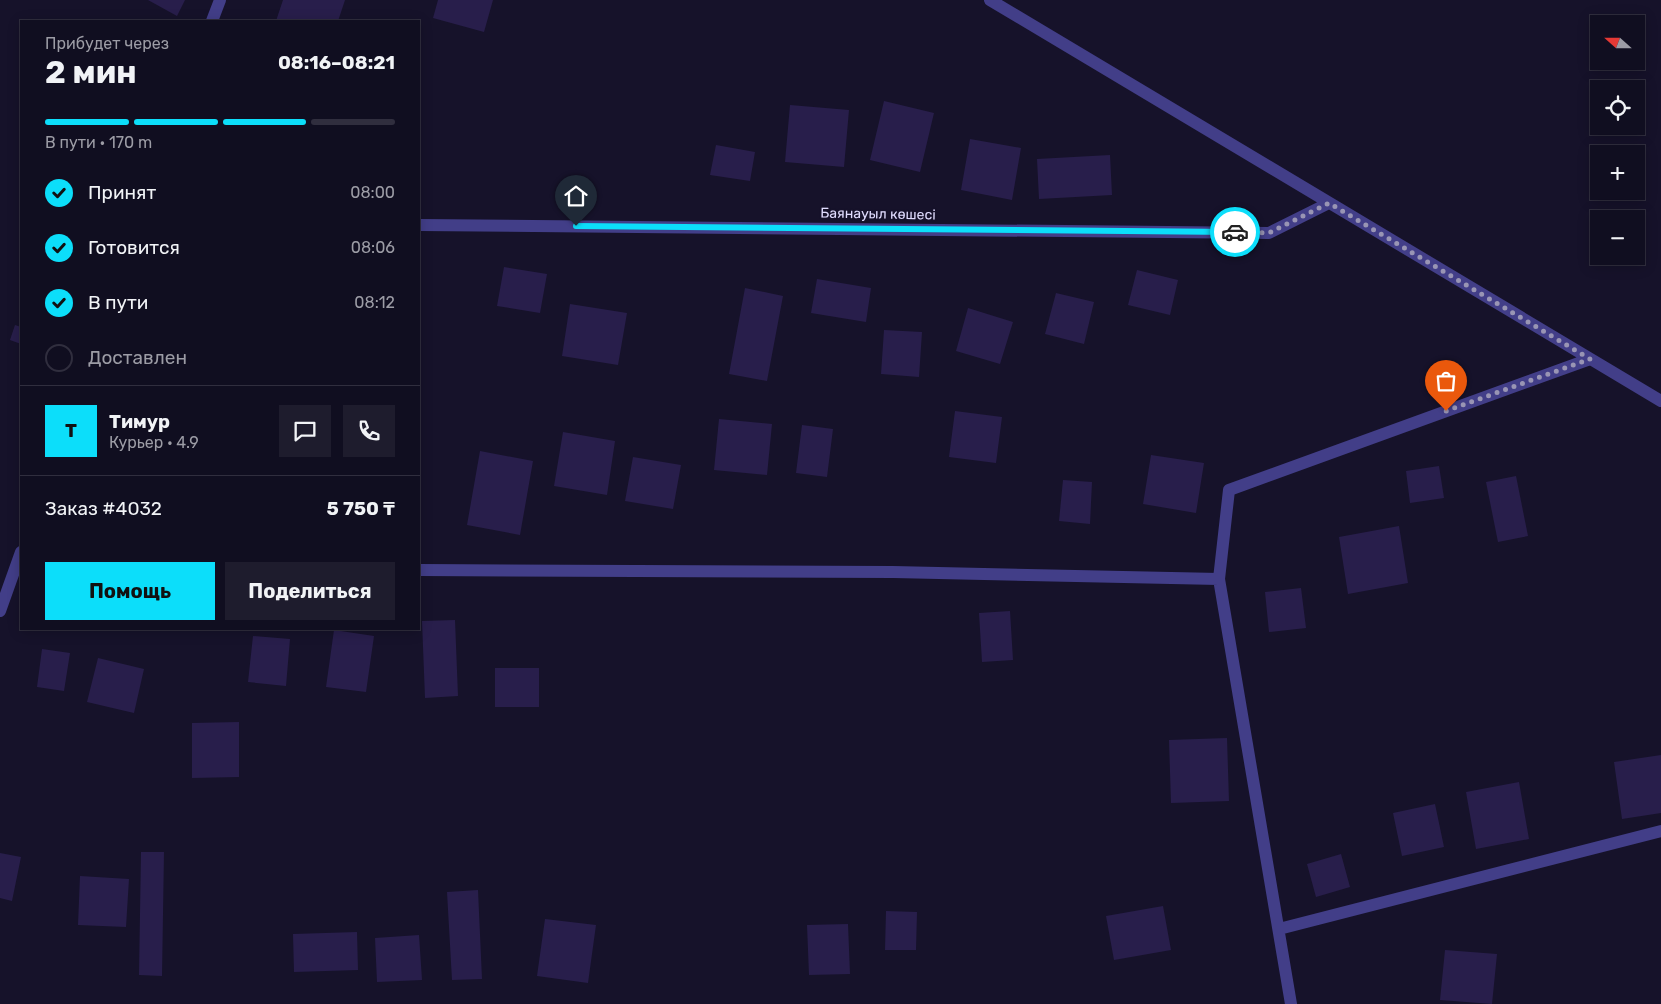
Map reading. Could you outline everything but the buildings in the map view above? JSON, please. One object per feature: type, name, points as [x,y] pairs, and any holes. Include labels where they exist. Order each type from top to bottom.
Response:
[{"type":"street","points":[[212,20],[220,0]]},
{"type":"street","points":[[990,0],[1661,401]]},
{"type":"street","name":"Баянауыл көшесі","points":[[420,226],[1269,233],[1329,203]]},
{"type":"street","points":[[1291,1004],[1219,580],[1229,490],[1590,359]]},
{"type":"street","points":[[0,611],[18,572],[20,559]]},
{"type":"street","points":[[420,570],[883,572],[1219,580]]},
{"type":"street","points":[[1279,928],[1661,831]]},
{"type":"way so far","points":[[1235,232],[1269,233],[1329,203],[1590,359],[1446,411]]},
{"type":"route","points":[[576,226],[1235,232]]}]
